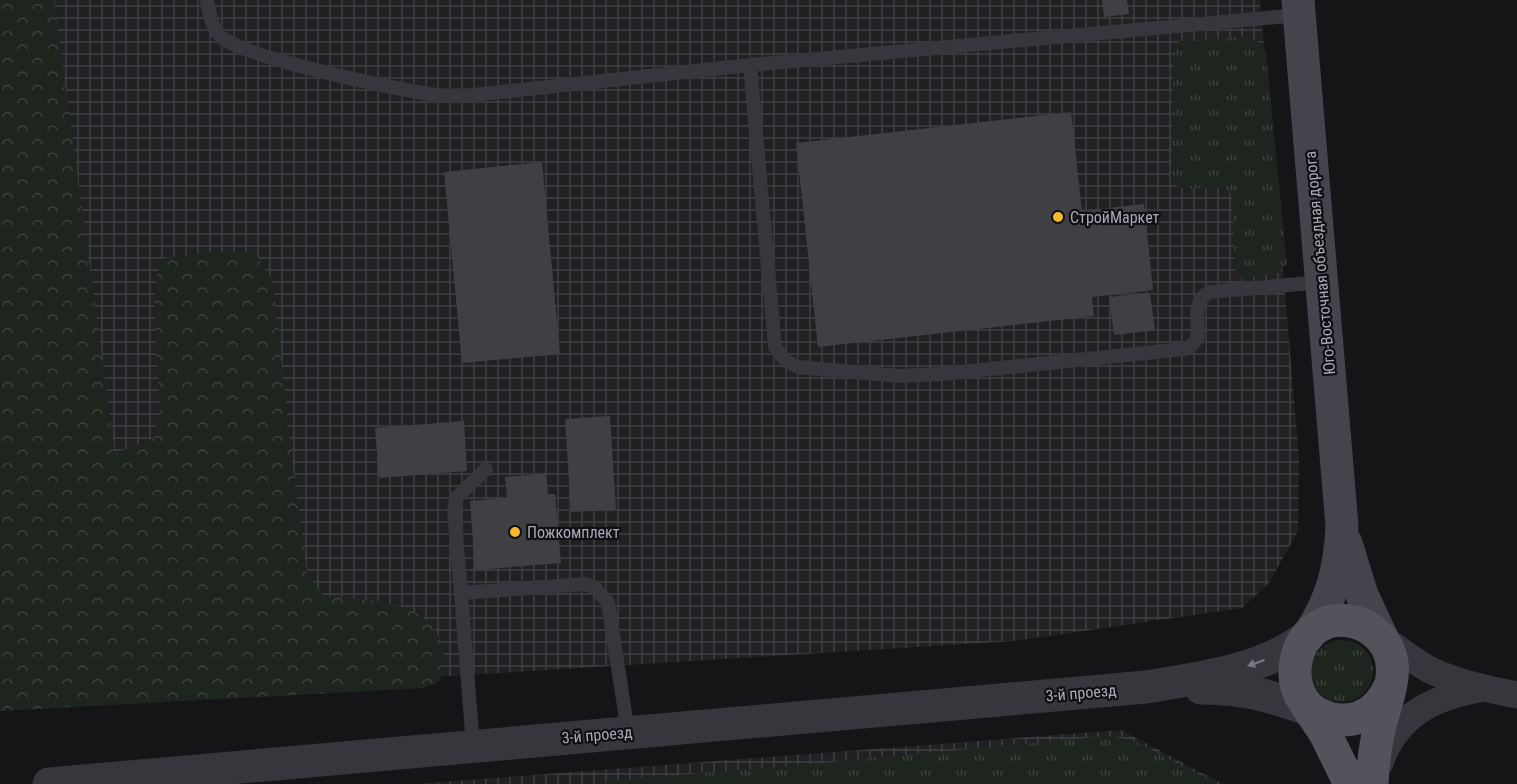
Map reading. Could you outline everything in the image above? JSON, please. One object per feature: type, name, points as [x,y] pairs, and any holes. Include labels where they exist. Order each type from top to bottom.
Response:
[{"type":"main road","name":"Юго-Восточная объездная дорога","points":[[1299,7],[1342,526]]},
{"type":"main road","points":[[1342,526],[1341,552],[1334,586],[1322,615],[1297,652],[1295,681],[1313,708],[1350,784]]},
{"type":"main road","points":[[1342,526],[1354,576],[1369,613],[1389,651],[1393,669],[1379,704],[1373,784]]},
{"type":"main road","points":[[1308,636],[1323,625],[1342,621],[1361,624],[1381,638]]},
{"type":"main road","points":[[1313,708],[1344,720],[1379,704]]},
{"type":"street","points":[[1146,687],[1243,668],[1278,655],[1308,636]]},
{"type":"street","points":[[1381,638],[1429,669],[1460,682],[1517,695]]},
{"type":"street","points":[[1146,687],[1225,688],[1273,696],[1313,708]]},
{"type":"street","name":"3-й проезд","points":[[49,784],[1146,687]]},
{"type":"street","points":[[1225,688],[1272,702],[1299,715],[1311,724],[1334,750]]},
{"type":"street","points":[[1379,704],[1441,691],[1485,688]]},
{"type":"street","points":[[1373,784],[1384,750],[1404,722],[1436,701],[1485,688]]},
{"type":"lane","points":[[207,0],[211,19],[218,34],[233,45],[250,52],[333,73],[438,95],[473,95],[1299,7]]},
{"type":"lane","points":[[750,65],[775,347],[791,365],[899,376],[942,374],[1184,349],[1191,346],[1197,339],[1198,302],[1210,292],[1322,282]]},
{"type":"lane","points":[[473,746],[454,510],[457,497],[486,469]]},
{"type":"lane","points":[[461,593],[585,584],[594,587],[608,602],[628,732]]},
{"type":"shaded area","points":[[0,0],[1260,0],[1299,457],[1298,531],[1269,583],[1242,608],[1014,641],[0,704]]},
{"type":"shaded area","points":[[1121,730],[1223,784],[416,784]]},
{"type":"green space","points":[[0,0],[54,0],[115,453],[150,441],[160,417],[154,299],[160,259],[225,250],[256,254],[273,282],[307,573],[324,596],[395,605],[411,610],[425,619],[436,631],[442,647],[444,665],[439,682],[423,688],[0,711]]},
{"type":"green space","points":[[1247,37],[1261,43],[1266,52],[1287,264],[1278,273],[1243,279],[1235,269],[1232,195],[1224,188],[1183,189],[1174,184],[1171,175],[1174,49],[1179,41]]},
{"type":"green space","points":[[1342,640],[1364,649],[1373,671],[1364,693],[1342,702],[1320,693],[1311,671],[1320,649]]},
{"type":"green space","points":[[1107,736],[1132,740],[1217,784],[599,784],[616,780]]},
{"type":"building","points":[[1102,0],[1127,0],[1129,14],[1104,17]]},
{"type":"building","points":[[1071,112],[1082,211],[1144,204],[1153,290],[1092,297],[1094,316],[818,347],[796,143]]},
{"type":"building","points":[[542,162],[560,354],[462,363],[444,172]]},
{"type":"building","points":[[1150,293],[1155,330],[1114,335],[1109,297]]},
{"type":"building","points":[[610,416],[616,510],[571,512],[565,419]]},
{"type":"building","points":[[464,421],[467,471],[379,478],[375,428]]},
{"type":"building","name":"Пожкомплект","points":[[546,474],[548,494],[555,494],[561,563],[475,570],[470,501],[507,498],[505,477]]},
{"type":"place","name":"СтройМаркет","points":[[1058,217]]},
{"type":"place","name":"Пожкомплект","points":[[515,532]]}]
